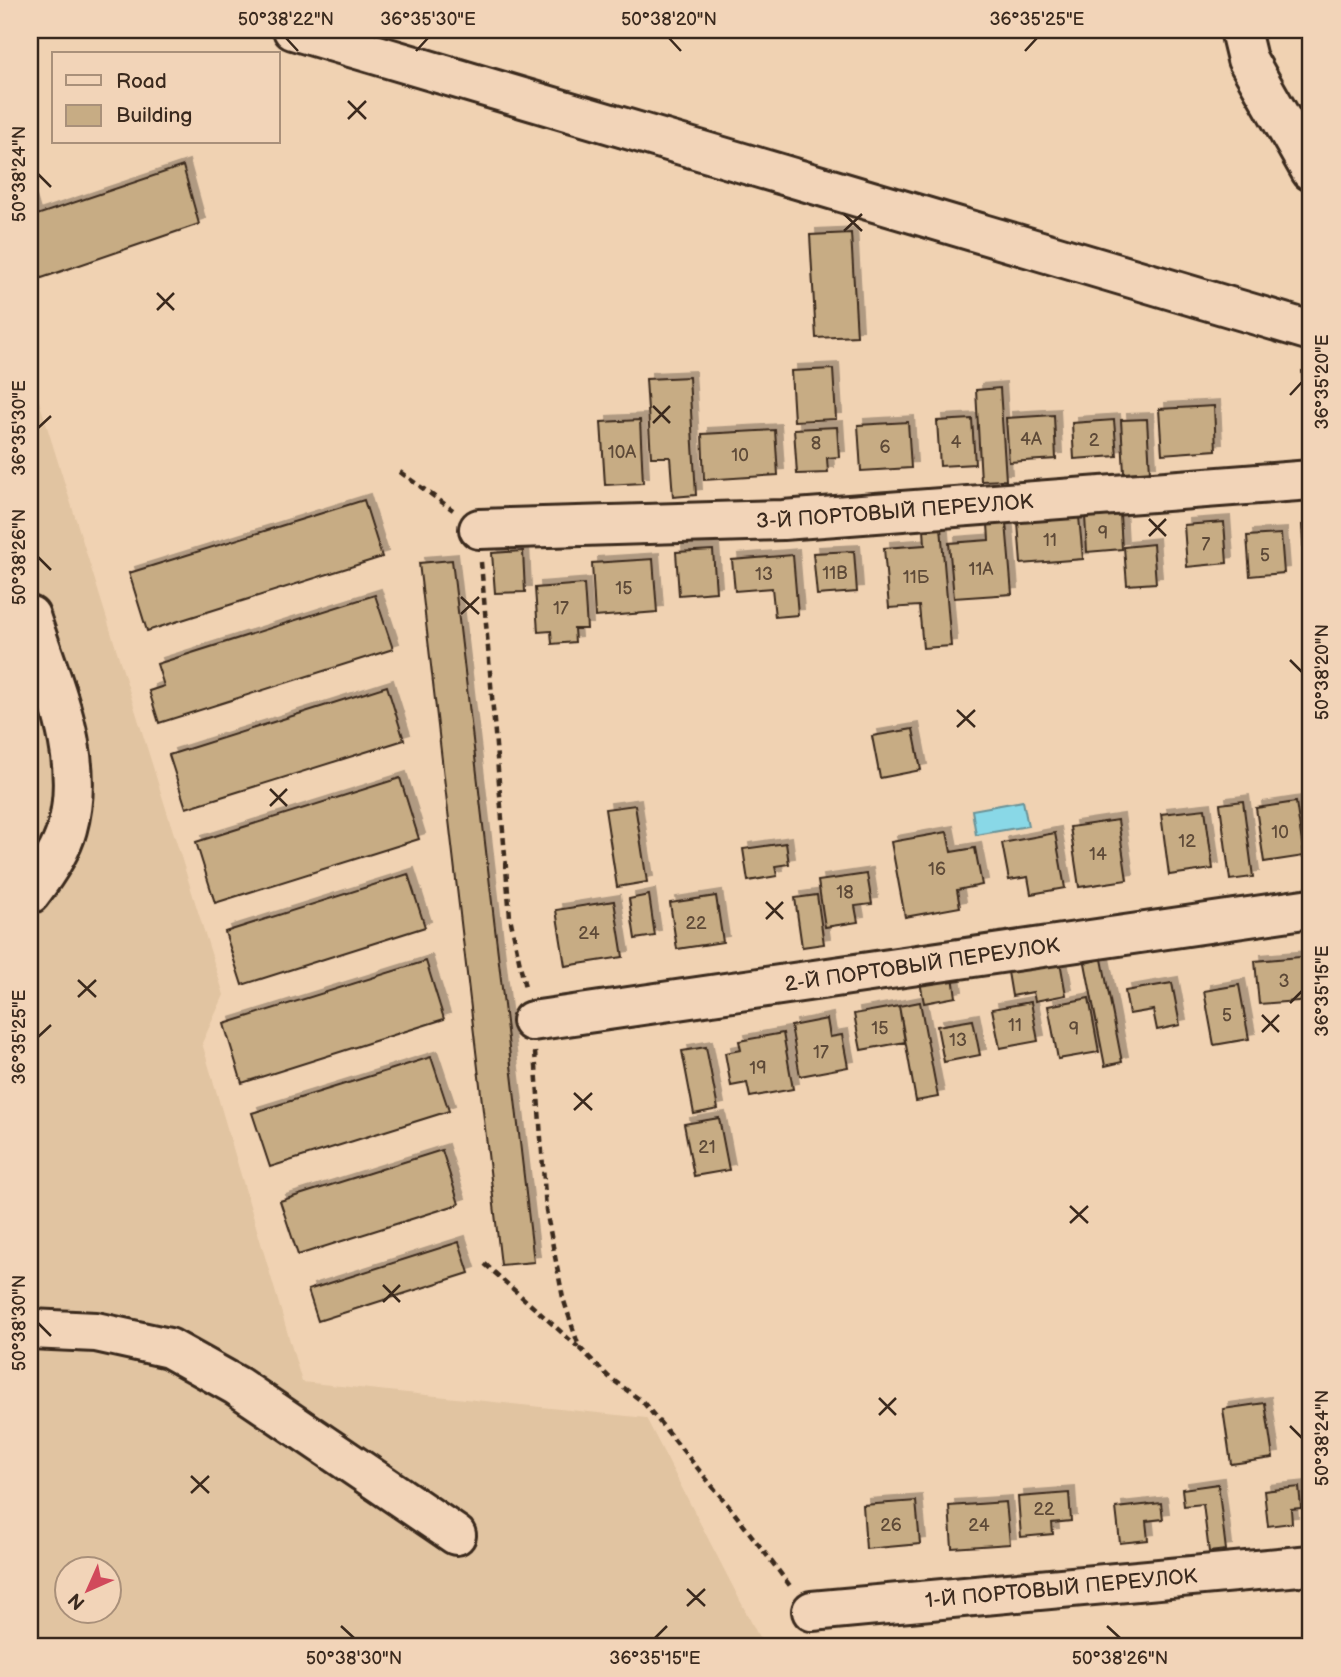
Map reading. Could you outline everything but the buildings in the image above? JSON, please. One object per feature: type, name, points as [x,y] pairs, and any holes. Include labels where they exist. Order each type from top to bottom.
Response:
[{"type":"street","points":[[293,30],[1311,331]]},
{"type":"street","points":[[1240,30],[1247,59],[1311,171]]},
{"type":"street","name":"3-Й ПОРТОВЫЙ ПЕРЕУЛОК","points":[[478,529],[783,520],[1311,480]]},
{"type":"street","points":[[30,616],[69,735],[75,786],[67,832],[30,894]]},
{"type":"street","name":"2-Й ПОРТОВЫЙ ПЕРЕУЛОК","points":[[532,1021],[1311,908]]},
{"type":"street","points":[[30,1329],[96,1332],[169,1348],[237,1386],[456,1535]]},
{"type":"street","name":"1-Й ПОРТОВЫЙ ПЕРЕУЛОК","points":[[812,1611],[1311,1565]]},
{"type":"path","points":[[400,472],[478,529],[510,917],[532,1021],[546,1210],[563,1298],[579,1348]]},
{"type":"path","points":[[485,1264],[609,1377],[643,1402],[732,1510],[775,1570],[812,1611]]},
{"type":"shaded area","points":[[30,372],[224,995],[202,1043],[302,1382],[646,1418],[764,1647],[30,1647]]},
{"type":"water","points":[[1023,801],[1028,826],[976,835],[972,810]]}]
